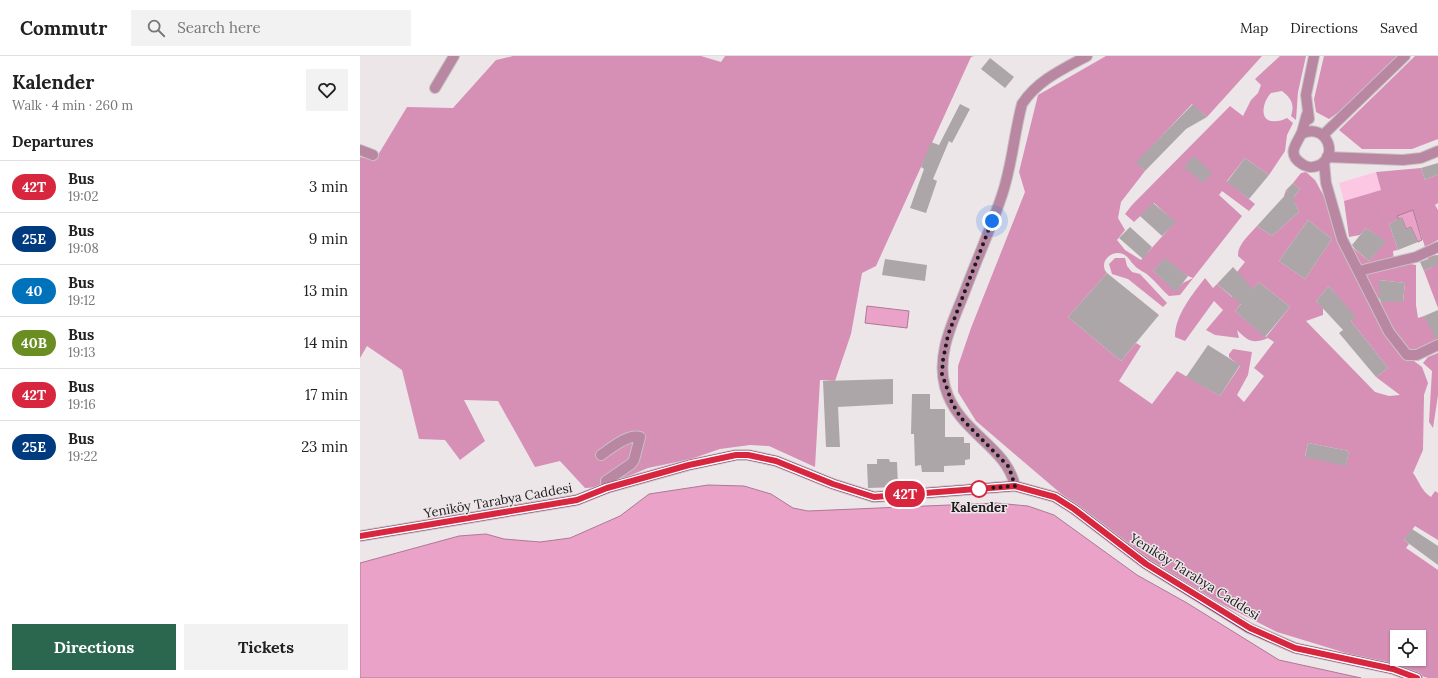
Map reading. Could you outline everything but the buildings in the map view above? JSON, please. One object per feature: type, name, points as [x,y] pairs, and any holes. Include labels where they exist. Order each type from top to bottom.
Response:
[{"type":"main road","name":"Yeniköy Tarabya Caddesi","points":[[360,536],[577,500],[607,488],[689,465],[736,455],[748,455],[776,461],[833,484],[874,497],[1015,486],[1055,497],[1074,509],[1146,564],[1250,628],[1295,648],[1393,669],[1417,678]]},
{"type":"street","points":[[435,88],[454,56]]},
{"type":"street","points":[[1015,486],[1009,467],[971,430],[952,403],[942,374],[943,360],[948,335],[1002,196],[1022,104],[1031,91],[1044,81],[1087,56]]},
{"type":"street","points":[[1312,131],[1307,114],[1306,95],[1309,72],[1314,56]]},
{"type":"street","points":[[1323,135],[1405,56]]},
{"type":"street","points":[[1307,114],[1301,134],[1294,144],[1294,156],[1302,164],[1312,167],[1326,183]]},
{"type":"street","points":[[1301,134],[1312,131],[1323,135],[1329,146],[1349,157]]},
{"type":"street","points":[[1329,146],[1326,160],[1326,183],[1342,239],[1389,332],[1407,355],[1418,355],[1438,345]]},
{"type":"street","points":[[360,150],[373,155]]},
{"type":"street","points":[[1312,167],[1326,160],[1349,157],[1404,160],[1421,158],[1438,151]]},
{"type":"street","points":[[1359,271],[1416,257],[1438,247]]},
{"type":"street","points":[[600,455],[623,440],[634,436],[640,437],[634,460],[631,464],[606,481],[607,488]]},
{"type":"shaded area","points":[[513,56],[701,56],[721,62],[725,56],[974,56],[971,57],[876,266],[862,273],[851,334],[835,381],[820,380],[815,467],[769,446],[750,445],[720,449],[691,459],[648,468],[602,487],[585,488],[560,461],[535,467],[498,401],[464,400],[485,441],[460,460],[445,440],[419,439],[402,370],[367,346],[360,358],[360,157],[375,160],[407,107],[453,108],[496,60]]},
{"type":"shaded area","points":[[1106,56],[1262,56],[1207,117],[1192,104],[1137,162],[1145,171],[1121,202],[1118,218],[1125,230],[1117,240],[1125,250],[1141,260],[1175,222],[1154,203],[1134,222],[1125,214],[1132,205],[1230,106],[1243,116],[1251,100],[1258,93],[1261,85],[1255,79],[1280,56],[1306,56],[1298,92],[1296,120],[1291,116],[1293,108],[1291,102],[1288,96],[1282,91],[1271,93],[1265,102],[1264,116],[1267,119],[1277,121],[1287,118],[1293,123],[1287,135],[1285,151],[1269,175],[1245,158],[1227,181],[1255,204],[1249,211],[1222,191],[1219,195],[1242,216],[1180,295],[1169,296],[1149,276],[1136,267],[1126,256],[1123,254],[1114,253],[1105,261],[1104,265],[1107,273],[1068,317],[1121,361],[1136,343],[1141,346],[1119,381],[1152,404],[1177,371],[1220,396],[1240,366],[1229,357],[1229,354],[1233,349],[1252,352],[1248,375],[1237,395],[1244,402],[1264,376],[1254,368],[1274,342],[1268,338],[1259,341],[1251,341],[1237,330],[1239,338],[1215,335],[1206,330],[1223,310],[1214,301],[1185,341],[1175,337],[1178,321],[1185,306],[1205,278],[1213,288],[1217,284],[1232,297],[1237,272],[1245,262],[1238,256],[1238,252],[1242,244],[1257,226],[1272,236],[1299,212],[1295,203],[1284,196],[1286,190],[1294,197],[1300,189],[1293,183],[1301,173],[1306,172],[1315,180],[1326,200],[1336,235],[1410,358],[1422,367],[1428,383],[1424,395],[1423,450],[1413,473],[1428,495],[1431,497],[1435,491],[1438,493],[1438,540],[1415,526],[1404,540],[1409,544],[1406,548],[1438,570],[1438,678],[1428,678],[1277,632],[1186,586],[1100,527],[976,421],[958,392],[958,366],[971,328],[1025,192],[1019,172],[1038,95]],"holes":[[[1308,220],[1332,239],[1305,279],[1279,261]],[[1165,259],[1193,278],[1183,283],[1176,291],[1153,271]],[[1259,282],[1290,307],[1266,337],[1235,311]],[[1329,286],[1355,317],[1351,321],[1388,368],[1376,377],[1400,395],[1389,396],[1375,392],[1306,321],[1323,315],[1323,308],[1316,301]],[[1308,443],[1349,451],[1346,465],[1305,456]]]},
{"type":"shaded area","points":[[1324,56],[1400,56],[1353,102],[1329,119],[1316,112],[1314,99]]},
{"type":"shaded area","points":[[1415,56],[1438,56],[1438,139],[1412,149],[1362,149],[1339,130]]},
{"type":"shaded area","points":[[1421,168],[1425,180],[1438,174],[1438,203],[1435,205],[1438,210],[1438,240],[1425,247],[1413,210],[1398,216],[1399,219],[1389,224],[1398,250],[1393,251],[1394,261],[1416,265],[1416,305],[1418,318],[1424,316],[1438,336],[1438,344],[1416,355],[1415,349],[1408,351],[1384,314],[1351,246],[1369,261],[1385,241],[1366,228],[1360,235],[1349,237],[1344,201],[1381,190],[1376,172]],"holes":[[[1379,280],[1405,283],[1403,302],[1379,302]]]},
{"type":"shaded area","points":[[1376,172],[1381,190],[1344,201],[1339,183]]},
{"type":"shaded area","points":[[1413,210],[1422,240],[1418,242],[1411,227],[1406,229],[1402,218],[1399,219],[1397,216]]},
{"type":"shaded area","points":[[1438,255],[1438,308],[1424,271],[1432,267],[1427,256]]},
{"type":"shaded area","points":[[1115,258],[1125,258],[1127,266],[1132,272],[1140,274],[1167,303],[1163,307],[1128,279],[1112,274],[1109,264]]},
{"type":"shaded area","points":[[867,306],[909,311],[907,328],[865,323]]},
{"type":"shaded area","points":[[1438,353],[1438,395],[1433,428],[1429,422],[1432,371],[1423,363],[1428,357]]},
{"type":"shaded area","points":[[708,485],[744,486],[771,494],[793,508],[808,511],[996,503],[1028,506],[1054,515],[1137,575],[1187,603],[1279,660],[1361,678],[360,678],[360,563],[459,536],[486,534],[504,539],[540,542],[570,538],[620,516],[649,494]]},
{"type":"bus line","name":"42T","points":[[360,536],[577,500],[607,488],[689,465],[736,455],[748,455],[776,461],[833,484],[874,497],[1015,486],[1055,497],[1074,509],[1146,564],[1250,628],[1295,648],[1393,669],[1416,676],[1417,678]]},
{"type":"place","name":"Kalender","points":[[979,489]]},
{"type":"route","points":[[979,489],[1015,486],[1013,476],[1009,467],[1002,458],[971,430],[961,418],[952,403],[942,374],[948,335],[992,221]]}]
